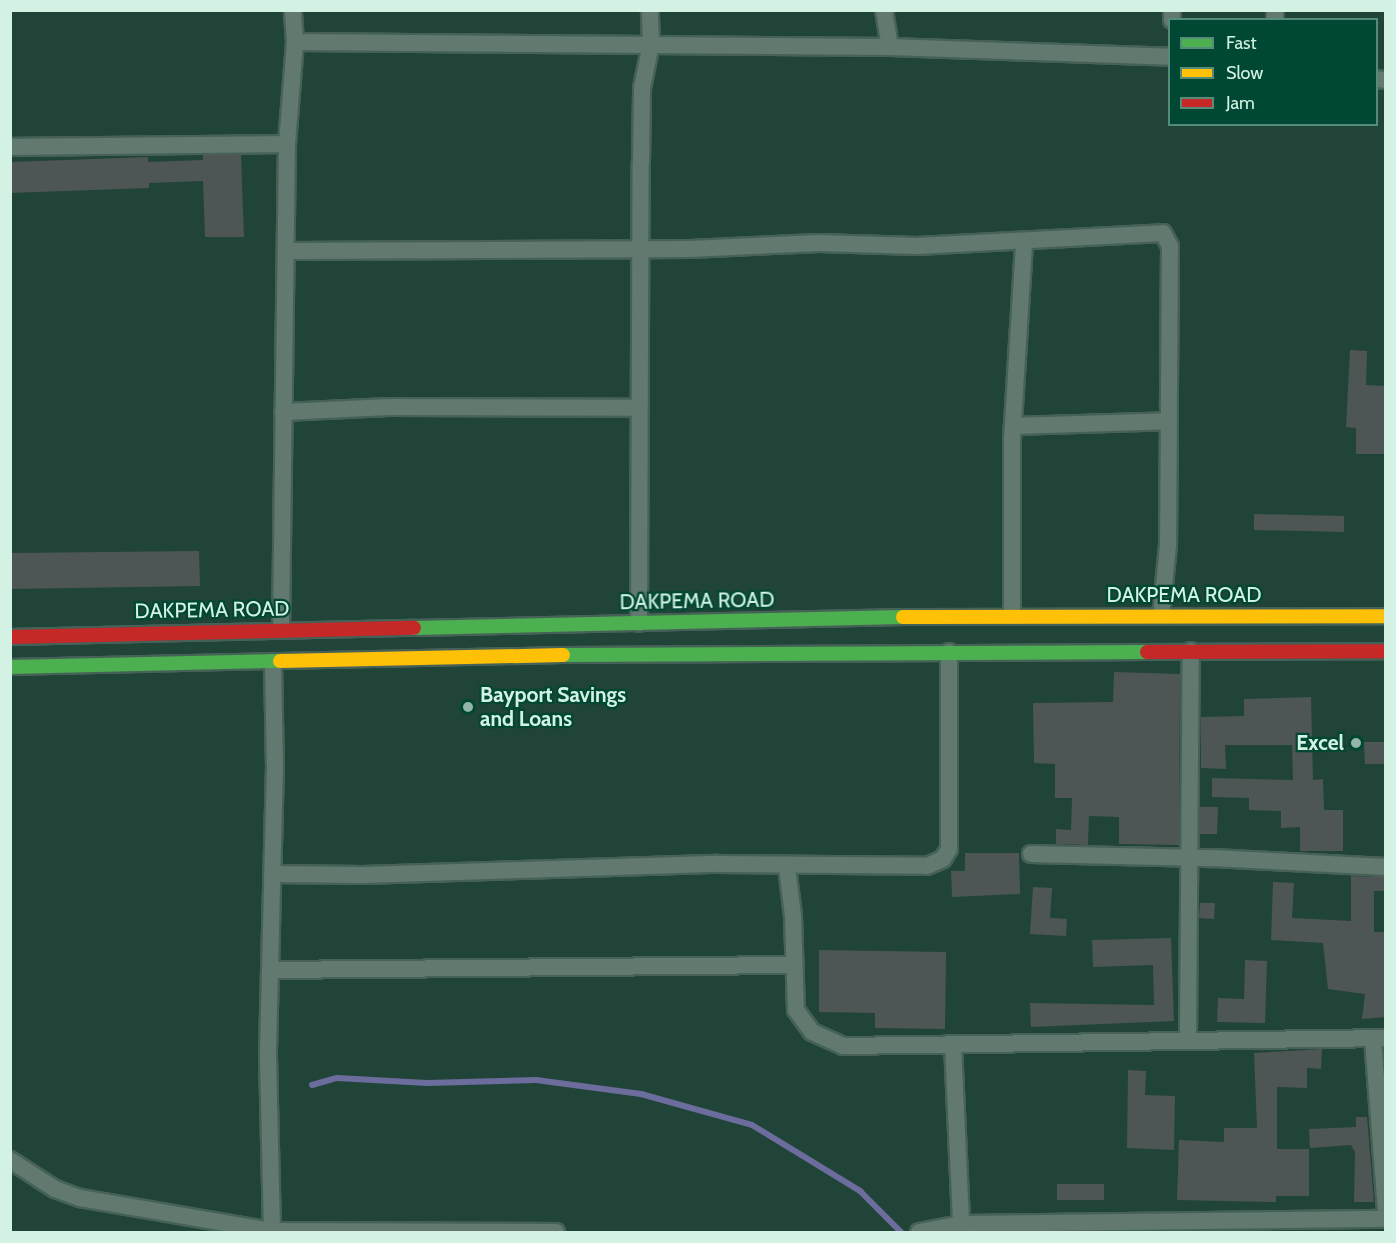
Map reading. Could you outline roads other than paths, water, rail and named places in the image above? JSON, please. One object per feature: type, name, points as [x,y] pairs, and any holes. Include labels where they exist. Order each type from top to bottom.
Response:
[{"type":"highway","name":"DAKPEMA ROAD","points":[[10,637],[1012,615],[1386,616]]},
{"type":"highway","points":[[10,667],[949,651],[1386,651]]},
{"type":"street","points":[[281,630],[283,412],[288,251],[287,144],[295,42],[293,10]]},
{"type":"street","points":[[639,623],[642,88],[651,44],[650,10]]},
{"type":"street","points":[[884,10],[890,47]]},
{"type":"street","points":[[295,42],[890,47],[1168,57]]},
{"type":"street","points":[[10,147],[287,144]]},
{"type":"street","points":[[288,251],[1024,242],[1163,233],[1167,237],[1168,545],[1161,616]]},
{"type":"street","points":[[1012,615],[1013,426],[1024,242]]},
{"type":"street","points":[[283,412],[388,407],[639,408]]},
{"type":"street","points":[[1013,426],[1168,421]]},
{"type":"street","points":[[272,874],[718,864],[787,867],[927,866],[942,859],[948,849],[949,651]]},
{"type":"street","points":[[1188,1041],[1191,651]]},
{"type":"street","points":[[272,1232],[270,970],[273,663]]},
{"type":"street","points":[[1031,854],[1188,857],[1386,867]]},
{"type":"street","points":[[787,867],[793,916],[796,1010],[803,1026],[820,1037],[843,1046],[1379,1038],[1386,1209]]},
{"type":"street","points":[[270,970],[794,965]]},
{"type":"street","points":[[953,1044],[961,1224]]},
{"type":"street","points":[[10,1160],[54,1189],[80,1198],[272,1232],[556,1233]]},
{"type":"street","points":[[925,1232],[961,1224],[1345,1227],[1386,1219]]},
{"type":"waterway","points":[[312,1085],[337,1078],[427,1083],[536,1080],[641,1094],[752,1125],[860,1191],[901,1232]]},
{"type":"place","name":"Bayport Savings and Loans","points":[[468,707]]},
{"type":"place","name":"Excel","points":[[1356,743]]}]
